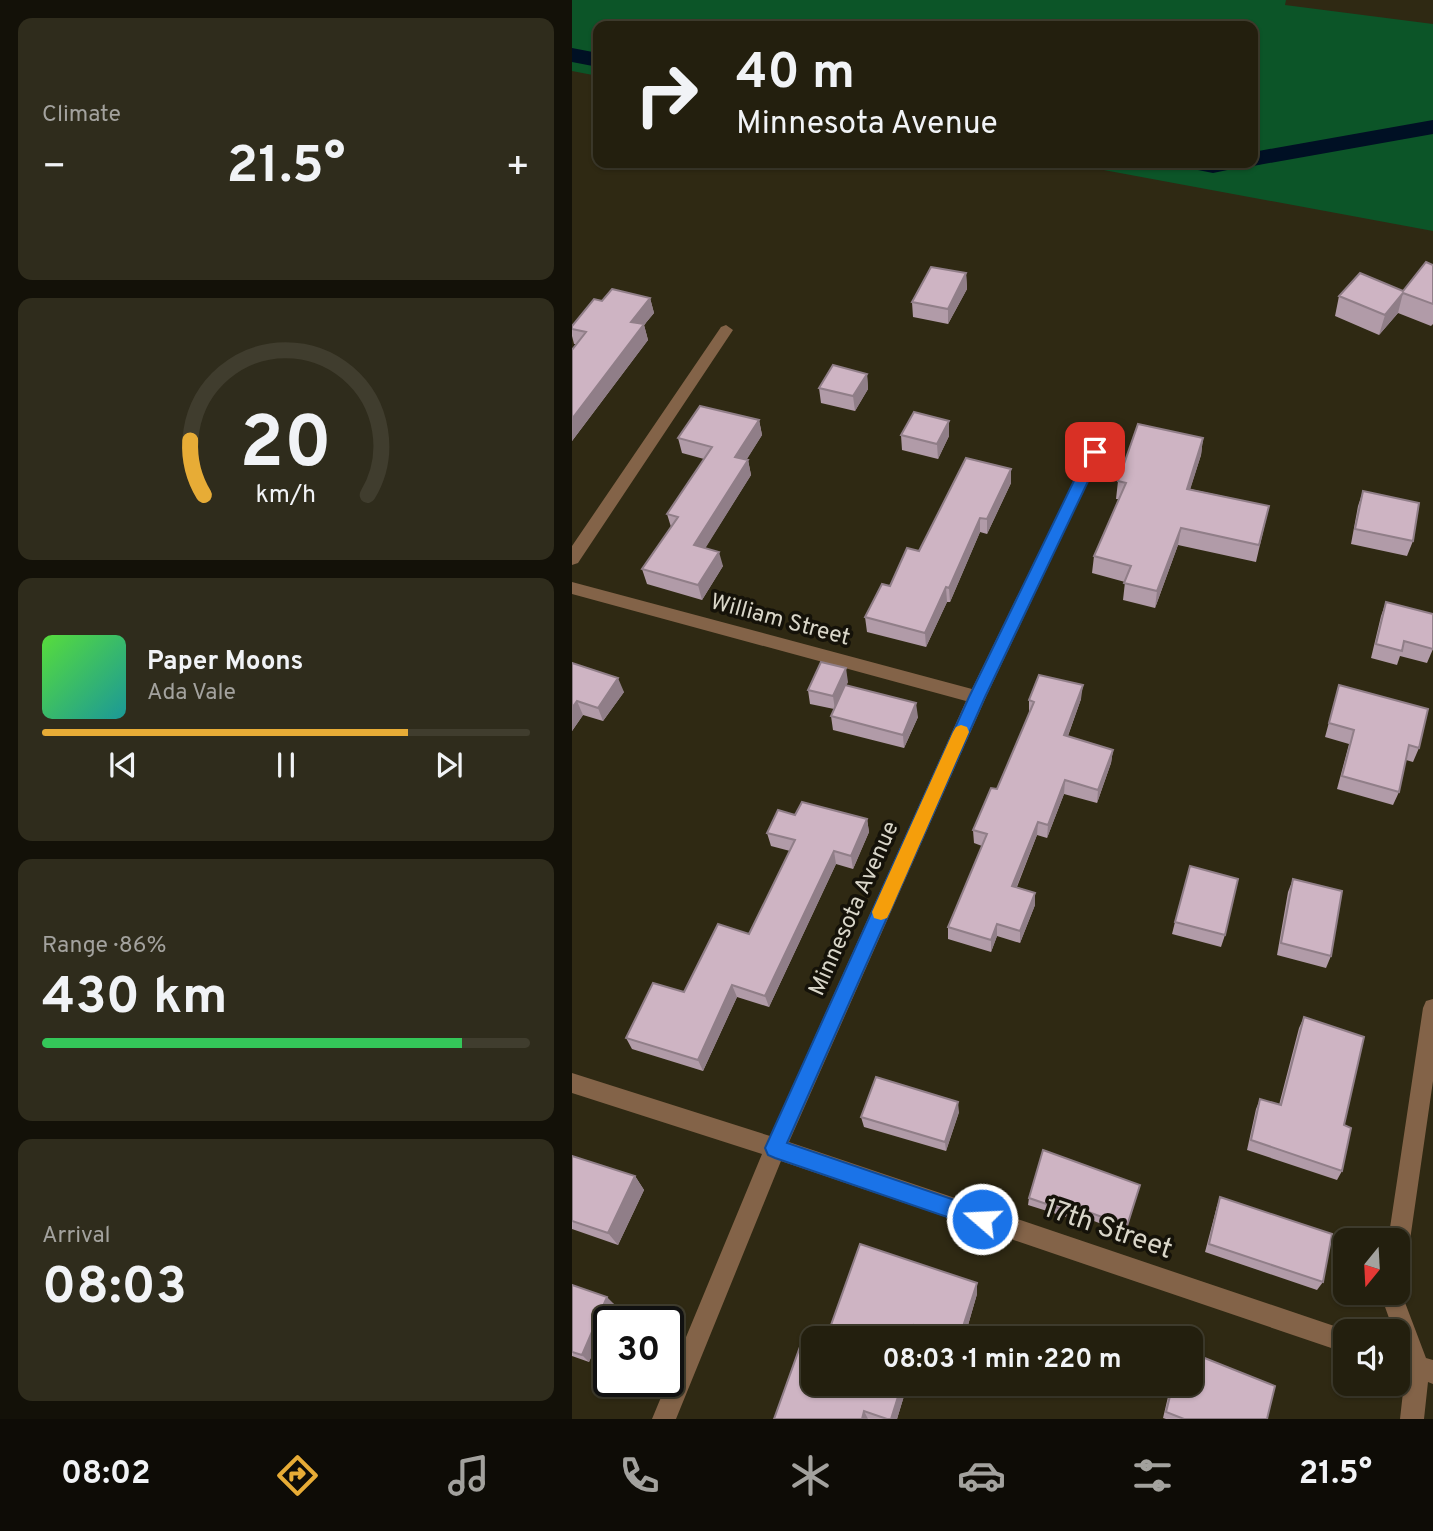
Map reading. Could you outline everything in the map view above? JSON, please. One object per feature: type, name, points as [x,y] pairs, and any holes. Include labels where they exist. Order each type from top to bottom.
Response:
[{"type":"street","points":[[572,559],[726,330]]},
{"type":"street","name":"Minnesota Avenue","points":[[664,1419],[775,1148],[977,697],[1107,427]]},
{"type":"street","name":"William Street","points":[[572,588],[977,697]]},
{"type":"street","points":[[1401,1228],[1433,1008]]},
{"type":"street","name":"17th Street","points":[[572,1083],[775,1148],[1333,1338]]},
{"type":"street","points":[[1395,1306],[1416,1366],[1412,1419]]},
{"type":"green space","points":[[572,0],[1286,0],[1285,5],[1433,24],[1433,231],[1093,168],[1258,168],[1258,21],[593,21],[593,75],[572,71]]},
{"type":"building","points":[[1426,262],[1433,265],[1433,304],[1403,293],[1385,315],[1339,296],[1360,273],[1403,291]]},
{"type":"building","points":[[931,267],[966,273],[948,309],[912,302]]},
{"type":"building","points":[[612,289],[650,298],[631,322],[644,324],[572,419],[572,350],[586,332],[572,329],[572,326],[594,299],[602,301]]},
{"type":"building","points":[[833,365],[867,374],[853,396],[819,388]]},
{"type":"building","points":[[700,406],[759,420],[735,457],[748,460],[694,545],[719,552],[698,585],[642,569],[678,517],[667,514],[712,447],[678,438]]},
{"type":"building","points":[[914,412],[949,421],[937,444],[901,435]]},
{"type":"building","points":[[1138,424],[1203,438],[1187,489],[1269,506],[1259,545],[1181,528],[1157,591],[1124,583],[1131,566],[1094,556],[1126,483],[1118,481]]},
{"type":"building","points":[[966,458],[1011,469],[987,519],[980,518],[949,588],[946,587],[925,633],[865,617],[882,584],[890,586],[907,548],[919,551]]},
{"type":"building","points":[[1363,491],[1419,503],[1413,541],[1355,529]]},
{"type":"building","points":[[1386,602],[1433,614],[1433,649],[1404,641],[1402,651],[1376,644]]},
{"type":"building","points":[[821,662],[846,668],[833,696],[808,690]]},
{"type":"building","points":[[572,663],[618,678],[598,708],[577,701],[572,708]]},
{"type":"building","points":[[1039,675],[1083,685],[1064,735],[1113,750],[1098,790],[1065,780],[1048,825],[1038,822],[1012,886],[1035,893],[1020,931],[997,924],[991,940],[948,927],[987,834],[973,830],[991,788],[997,789],[1034,702],[1029,700]]},
{"type":"building","points":[[845,685],[916,703],[903,735],[831,716]]},
{"type":"building","points":[[1339,685],[1428,709],[1419,748],[1409,745],[1399,792],[1342,776],[1354,730],[1329,723]]},
{"type":"building","points":[[802,802],[867,819],[851,856],[834,851],[765,996],[732,985],[698,1060],[626,1038],[653,983],[684,992],[718,924],[749,934],[795,840],[767,833],[778,810],[795,815]]},
{"type":"building","points":[[1190,866],[1238,879],[1225,935],[1175,922]]},
{"type":"building","points":[[1293,879],[1342,891],[1331,956],[1281,943]]},
{"type":"building","points":[[1304,1017],[1364,1037],[1344,1125],[1351,1128],[1342,1171],[1251,1140],[1260,1099],[1281,1105]]},
{"type":"building","points":[[876,1077],[958,1102],[945,1142],[861,1117]]},
{"type":"building","points":[[1043,1150],[1140,1185],[1127,1226],[1069,1205],[1067,1211],[1029,1198]]},
{"type":"building","points":[[572,1156],[635,1176],[608,1233],[572,1221]]},
{"type":"building","points":[[1220,1197],[1332,1234],[1323,1282],[1209,1244]]},
{"type":"building","points":[[860,1244],[977,1283],[963,1326],[831,1326]]},
{"type":"building","points":[[572,1285],[607,1297],[603,1306],[593,1306],[593,1329],[582,1355],[572,1352]]},
{"type":"building","points":[[801,1344],[801,1396],[898,1396],[891,1419],[864,1411],[862,1419],[774,1419]]},
{"type":"building","points":[[1203,1357],[1275,1386],[1267,1419],[1184,1419],[1166,1412],[1170,1396],[1203,1396]]},
{"type":"waterway","points":[[572,55],[593,59]]},
{"type":"waterway","points":[[1258,158],[1433,127]]},
{"type":"slow traffic","points":[[881,912],[961,732]]},
{"type":"route","points":[[982,1219],[775,1148],[977,697],[1095,452]]}]
